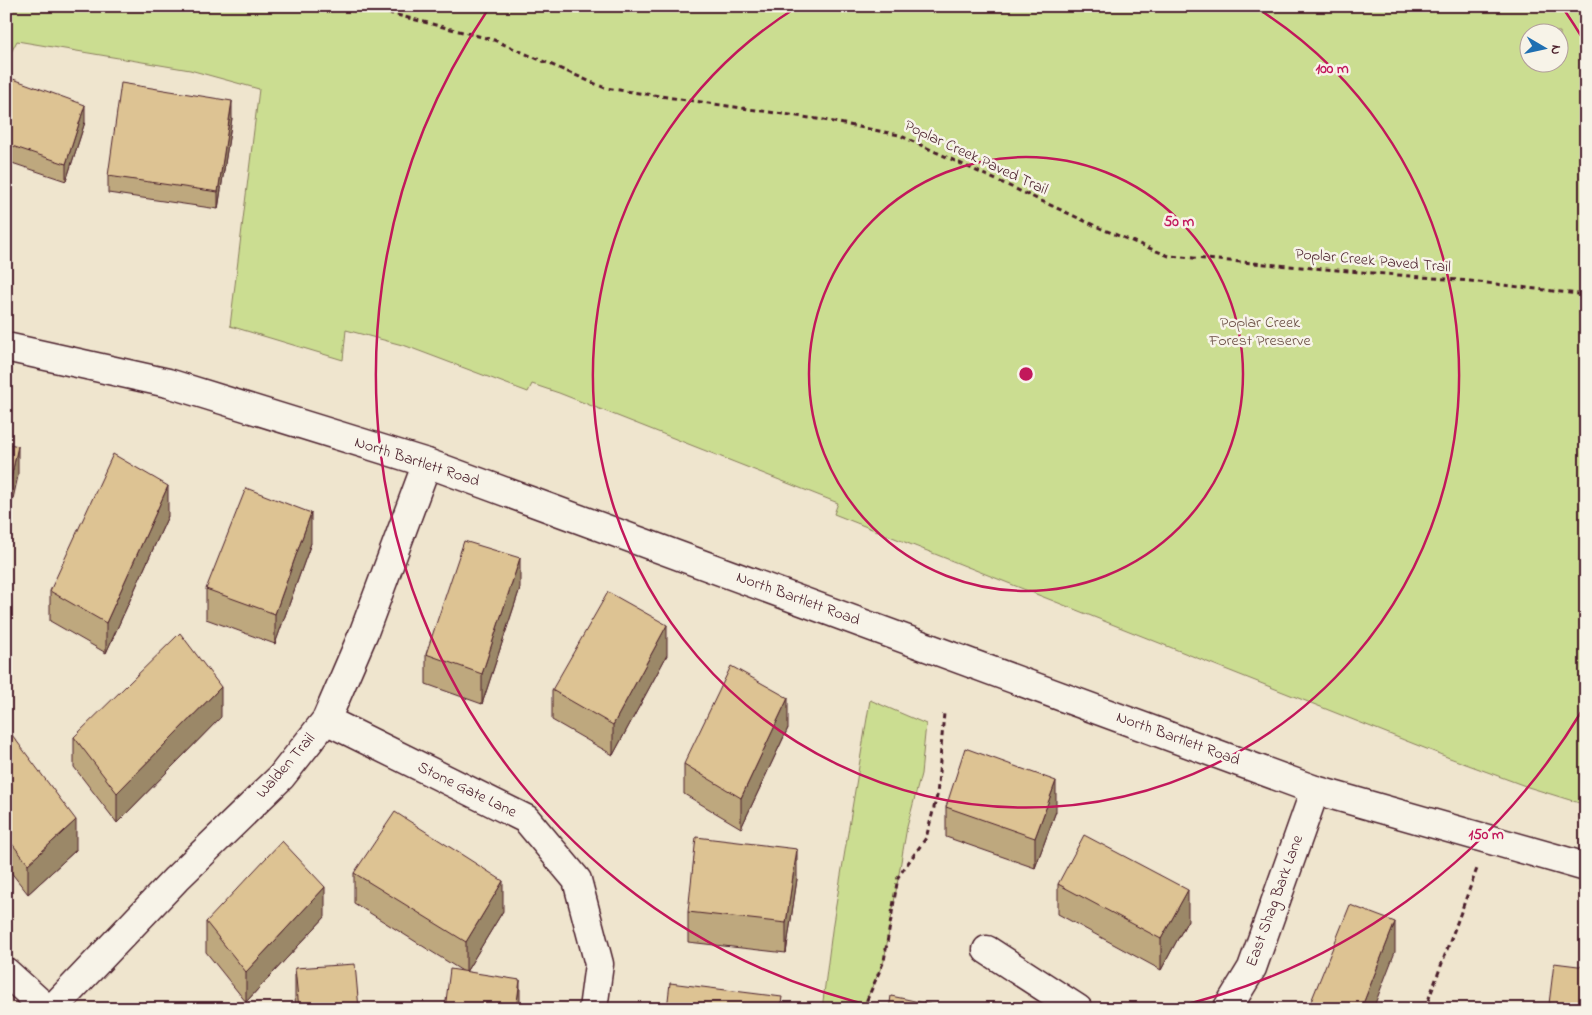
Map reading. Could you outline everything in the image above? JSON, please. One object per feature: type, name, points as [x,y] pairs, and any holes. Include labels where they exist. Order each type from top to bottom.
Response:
[{"type":"street","name":"North Bartlett Road","points":[[6,347],[168,383],[426,462],[1316,790],[1586,867]]},
{"type":"street","name":"Walden Trail","points":[[52,1009],[176,879],[281,777],[326,720],[364,632],[426,462]]},
{"type":"street","name":"Stone Gate Lane","points":[[326,720],[526,819],[577,880],[599,964],[593,1009]]},
{"type":"street","name":"East Shag Bark Lane","points":[[1227,1009],[1252,968],[1316,790]]},
{"type":"street","points":[[988,950],[1078,1009]]},
{"type":"street","points":[[6,972],[47,1009]]},
{"type":"path","name":"Poplar Creek Paved Trail","points":[[362,6],[494,40],[605,88],[824,120],[899,135],[1102,229],[1169,256],[1470,281],[1586,295]]},
{"type":"path","points":[[863,1009],[884,961],[898,877],[926,838],[937,796],[944,713]]},
{"type":"path","points":[[1425,1009],[1488,839]]},
{"type":"green space","name":"Poplar Creek Forest Preserve","points":[[6,6],[1586,6],[1586,805],[1528,787],[1447,757],[834,514],[838,503],[559,393],[532,384],[528,392],[406,346],[346,330],[343,360],[230,326],[259,89],[190,70],[17,41],[6,62]]},
{"type":"green space","points":[[870,700],[926,724],[921,774],[907,827],[884,961],[862,1009],[822,1009],[833,923]]},
{"type":"building","points":[[13,79],[85,105],[66,164],[6,144],[6,98]]},
{"type":"building","points":[[121,83],[232,101],[218,192],[108,176]]},
{"type":"building","points":[[6,443],[18,446],[6,501]]},
{"type":"building","points":[[113,454],[168,486],[106,623],[50,591]]},
{"type":"building","points":[[246,488],[311,513],[275,614],[206,589]]},
{"type":"building","points":[[464,541],[520,558],[482,674],[426,654]]},
{"type":"building","points":[[608,592],[667,625],[613,725],[552,690]]},
{"type":"building","points":[[180,633],[221,687],[117,793],[74,737]]},
{"type":"building","points":[[731,666],[788,698],[741,798],[684,764]]},
{"type":"building","points":[[6,727],[76,820],[28,864],[6,836]]},
{"type":"building","points":[[965,748],[1056,781],[1035,838],[946,807]]},
{"type":"building","points":[[395,812],[503,881],[466,942],[354,873]]},
{"type":"building","points":[[1084,835],[1188,890],[1161,939],[1058,884]]},
{"type":"building","points":[[696,837],[797,849],[786,923],[688,912]]},
{"type":"building","points":[[282,841],[325,887],[246,972],[206,922]]},
{"type":"building","points":[[1350,905],[1395,922],[1361,1009],[1308,1009]]},
{"type":"building","points":[[1554,963],[1586,967],[1586,1009],[1561,1009],[1562,1006],[1549,1004]]},
{"type":"building","points":[[355,964],[359,1009],[299,1009],[295,968]]},
{"type":"building","points":[[450,969],[520,980],[516,1009],[445,1009]]},
{"type":"building","points":[[670,983],[782,997],[780,1009],[667,1009]]},
{"type":"building","points":[[891,996],[953,1009],[889,1009]]}]
